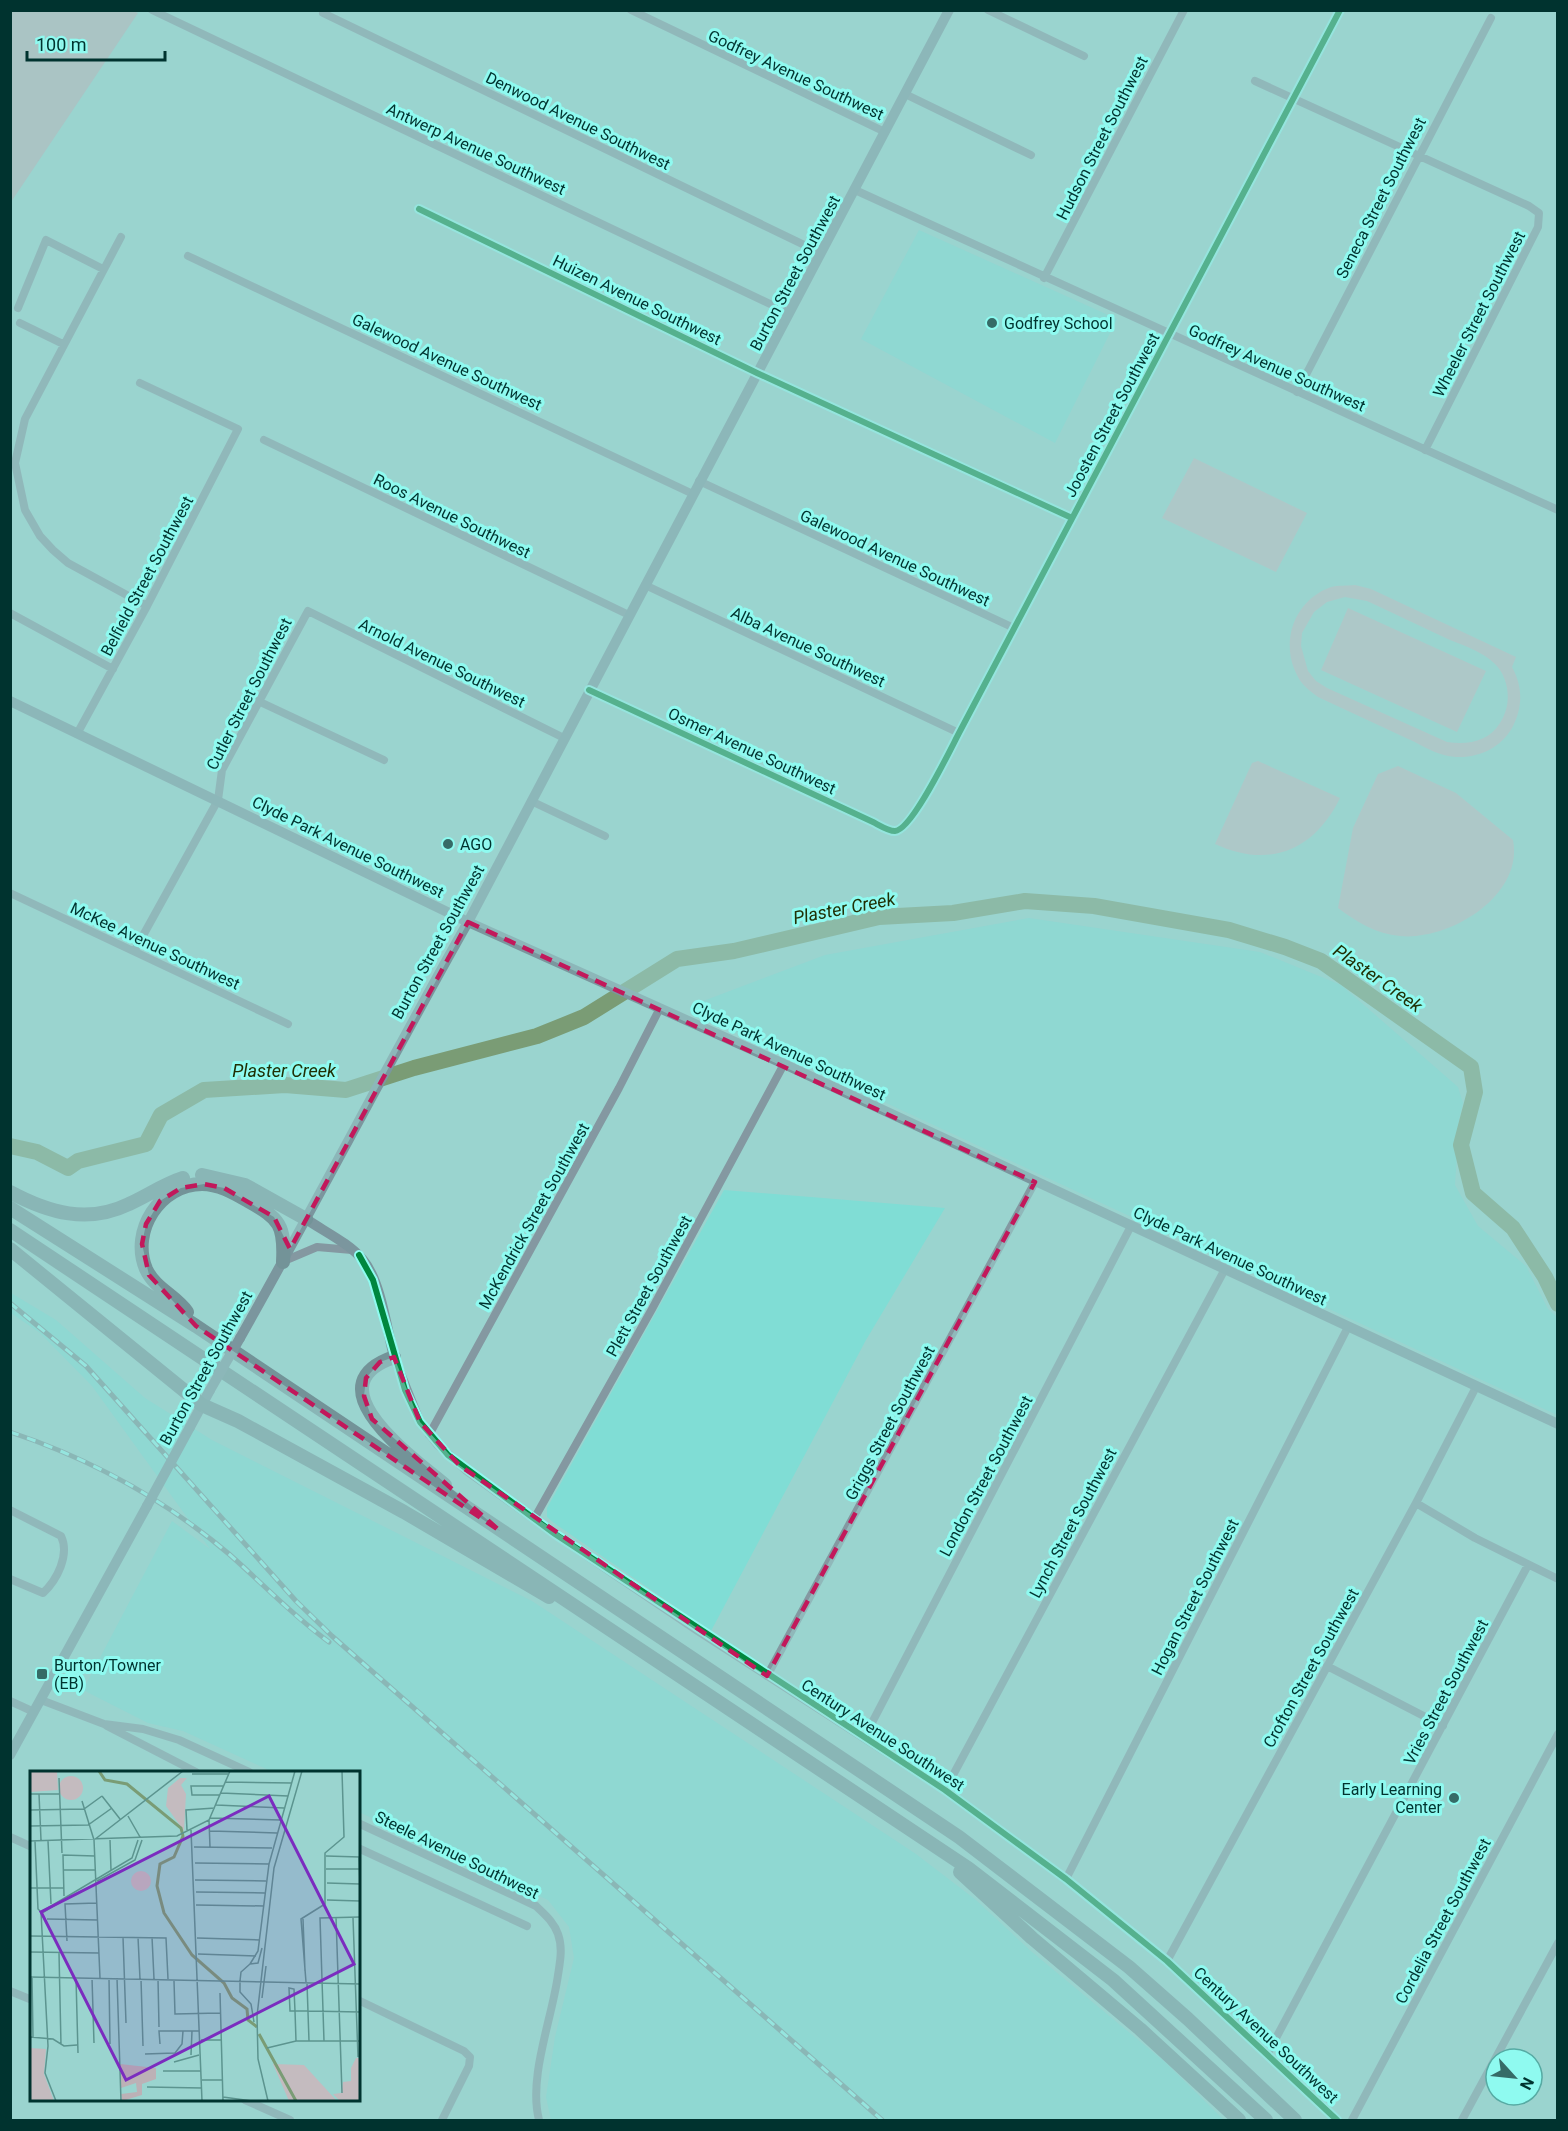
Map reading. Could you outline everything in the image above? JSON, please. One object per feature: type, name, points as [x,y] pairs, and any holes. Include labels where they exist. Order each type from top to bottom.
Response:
[{"type":"highway","points":[[10,1191],[49,1209],[75,1215],[95,1215],[128,1205],[181,1179],[208,1175],[245,1185],[306,1219]]},
{"type":"highway","points":[[196,1326],[185,1308],[154,1282],[143,1259],[142,1244],[146,1224],[154,1208],[166,1197],[181,1188],[204,1184],[224,1188],[245,1199],[277,1220],[283,1235],[283,1262]]},
{"type":"highway","points":[[10,1208],[196,1326],[882,1784],[1024,1885],[1129,1967],[1295,2121]]},
{"type":"highway","points":[[10,1230],[615,1631],[918,1834],[1014,1902],[1105,1973],[1182,2041],[1266,2121]]},
{"type":"highway","points":[[10,1249],[202,1404],[238,1421],[443,1534],[526,1584],[615,1631]]},
{"type":"highway","points":[[394,1357],[380,1362],[366,1377],[364,1396],[372,1419],[396,1445],[500,1531]]},
{"type":"highway","points":[[918,1834],[1032,1938],[1170,2055],[1239,2121]]},
{"type":"main road","name":"Burton Street Southwest","points":[[10,1755],[210,1389],[283,1262],[385,1067],[468,922],[949,10]]},
{"type":"main road","name":"Clyde Park Avenue Southwest","points":[[11,704],[218,800],[468,922],[784,1064],[1557,1424]]},
{"type":"main road","name":"Century Avenue Southwest","points":[[306,1219],[353,1250],[370,1272],[394,1357]]},
{"type":"street","name":"Antwerp Avenue Southwest","points":[[152,10],[789,314]]},
{"type":"street","name":"Godfrey Avenue Southwest","points":[[631,10],[885,132]]},
{"type":"street","points":[[988,10],[1084,56]]},
{"type":"street","name":"Hudson Street Southwest","points":[[1044,278],[1184,10]]},
{"type":"street","name":"Joosten Street Southwest","points":[[903,828],[917,809],[959,733],[1340,10]]},
{"type":"street","name":"Denwood Avenue Southwest","points":[[323,14],[821,253]]},
{"type":"street","name":"Seneca Street Southwest","points":[[1297,392],[1491,18]]},
{"type":"street","points":[[1256,81],[1419,155]]},
{"type":"street","points":[[905,94],[1032,155]]},
{"type":"street","name":"Wheeler Street Southwest","points":[[1419,155],[1529,206],[1539,213],[1540,219],[1425,450]]},
{"type":"street","name":"Godfrey Avenue Southwest","points":[[855,190],[1557,510]]},
{"type":"street","name":"Huizen Avenue Southwest","points":[[419,209],[757,373],[1072,518]]},
{"type":"street","points":[[121,237],[63,344],[19,435],[15,463],[25,510],[40,536],[68,563],[147,606]]},
{"type":"street","points":[[18,308],[46,240],[103,269]]},
{"type":"street","name":"Galewood Avenue Southwest","points":[[188,256],[693,494]]},
{"type":"street","points":[[20,323],[63,344]]},
{"type":"street","name":"Belfield Street Southwest","points":[[77,734],[147,606],[238,429],[140,383]]},
{"type":"street","name":"Roos Avenue Southwest","points":[[264,440],[629,615]]},
{"type":"street","name":"Galewood Avenue Southwest","points":[[699,481],[1014,628]]},
{"type":"street","name":"Alba Avenue Southwest","points":[[645,585],[959,733]]},
{"type":"street","name":"Cutler Street Southwest","points":[[135,950],[218,800],[222,770],[308,611]]},
{"type":"street","name":"Arnold Avenue Southwest","points":[[308,611],[564,738]]},
{"type":"street","points":[[10,613],[113,669]]},
{"type":"street","name":"Osmer Avenue Southwest","points":[[590,690],[873,822],[894,831],[903,828]]},
{"type":"street","points":[[258,701],[384,760]]},
{"type":"street","points":[[531,801],[605,836]]},
{"type":"street","name":"McKee Avenue Southwest","points":[[10,893],[288,1024]]},
{"type":"street","name":"McKendrick Street Southwest","points":[[429,1436],[619,1088],[660,1008]]},
{"type":"street","name":"Plett Street Southwest","points":[[534,1520],[652,1309],[784,1064]]},
{"type":"street","name":"Griggs Street Southwest","points":[[767,1676],[1035,1182]]},
{"type":"street","name":"London Street Southwest","points":[[864,1738],[1131,1226]]},
{"type":"street","points":[[283,1262],[317,1247],[353,1250]]},
{"type":"street","name":"Lynch Street Southwest","points":[[945,1790],[1225,1269]]},
{"type":"street","name":"Hogan Street Southwest","points":[[1066,1879],[1347,1327]]},
{"type":"street","name":"Century Avenue Southwest","points":[[394,1357],[405,1390],[429,1436],[466,1470],[534,1520],[767,1676],[945,1790],[1066,1879],[1167,1961],[1268,2053],[1337,2121]]},
{"type":"street","name":"Crofton Street Southwest","points":[[1167,1961],[1416,1503],[1476,1386]]},
{"type":"street","points":[[1416,1503],[1557,1579]]},
{"type":"street","points":[[10,1510],[61,1536],[65,1544],[65,1555],[43,1593],[10,1579]]},
{"type":"street","name":"Vries Street Southwest","points":[[1268,2053],[1528,1565]]},
{"type":"street","points":[[1327,1666],[1443,1726]]},
{"type":"street","points":[[41,1700],[104,1724],[192,1771]]},
{"type":"street","points":[[10,1701],[34,1712]]},
{"type":"street","points":[[104,1724],[142,1729],[179,1740],[245,1771]]},
{"type":"street","name":"Cordelia Street Southwest","points":[[1352,2121],[1557,1734]]},
{"type":"street","name":"Steele Avenue Southwest","points":[[360,1824],[536,1906],[551,1920],[562,1948],[540,2069],[536,2110],[539,2121]]},
{"type":"street","points":[[10,1837],[30,1846]]},
{"type":"street","points":[[360,1849],[527,1926]]},
{"type":"street","points":[[1462,2121],[1557,1943]]},
{"type":"street","points":[[10,1990],[30,1999]]},
{"type":"street","points":[[360,2001],[464,2051],[470,2057],[469,2066],[442,2121]]},
{"type":"street","points":[[247,2101],[290,2121]]},
{"type":"highlighted area","points":[[468,922],[1035,1182],[767,1676],[459,1465],[420,1422],[394,1357],[380,1362],[366,1378],[364,1396],[372,1419],[500,1531],[196,1326],[149,1275],[142,1244],[146,1224],[160,1201],[181,1188],[204,1184],[224,1188],[274,1217],[290,1249]]},
{"type":"shaded area","points":[[131,10],[138,13],[11,202],[11,11]]},
{"type":"shaded area","points":[[919,230],[1117,319],[1055,443],[861,339]]},
{"type":"shaded area","points":[[1194,458],[1307,513],[1276,572],[1162,518]]},
{"type":"shaded area","points":[[1355,585],[1371,589],[1516,657],[1512,667],[1520,690],[1520,705],[1512,728],[1500,743],[1474,756],[1454,757],[1439,754],[1318,697],[1304,685],[1292,664],[1290,650],[1290,637],[1299,612],[1318,593],[1331,587]],"holes":[[[1345,597],[1367,601],[1474,650],[1495,664],[1504,677],[1508,700],[1504,716],[1490,734],[1477,741],[1447,742],[1316,681],[1308,671],[1301,646],[1302,633],[1314,612],[1327,602]]]},
{"type":"shaded area","points":[[1348,608],[1486,671],[1457,732],[1321,670]]},
{"type":"shaded area","points":[[1258,761],[1340,798],[1317,831],[1303,842],[1288,850],[1254,855],[1215,844],[1252,763]]},
{"type":"shaded area","points":[[1398,766],[1456,793],[1513,840],[1513,860],[1507,879],[1495,896],[1479,911],[1460,923],[1419,936],[1383,933],[1338,908],[1353,828],[1378,774]]},
{"type":"shaded area","points":[[1029,918],[1260,952],[1341,985],[1458,1087],[1463,1103],[1459,1120],[1455,1185],[1478,1226],[1526,1266],[1548,1309],[1557,1317],[1557,1415],[695,1014],[690,1006],[825,955]]},
{"type":"shaded area","points":[[724,1190],[945,1208],[866,1340],[711,1631],[554,1523],[547,1517],[547,1508]]},
{"type":"shaded area","points":[[11,1293],[56,1320],[145,1398],[212,1440],[532,1601],[916,1854],[976,1900],[1032,1952],[1165,2062],[1224,2120],[551,2120],[546,2097],[555,2037],[574,1958],[569,1927],[548,1900],[360,1812],[360,1771],[271,1771],[183,1731],[148,1723],[83,1690],[172,1521],[210,1549],[92,1386],[40,1333],[11,1313]]},
{"type":"waterway","name":"Plaster Creek","points":[[10,1146],[37,1152],[68,1168],[78,1161],[146,1144],[161,1115],[204,1090],[285,1085],[346,1090],[414,1068],[537,1036],[584,1017],[677,959],[734,951],[879,917],[953,913],[1025,901],[1094,906],[1229,930],[1321,961],[1471,1067],[1475,1092],[1461,1145],[1473,1193],[1513,1228],[1545,1277],[1558,1304]]},
{"type":"railway","points":[[10,1303],[86,1366],[296,1601],[332,1636],[882,2120]]},
{"type":"railway","points":[[10,1432],[98,1468],[152,1498],[229,1554],[329,1642]]},
{"type":"cycle path","points":[[589,690],[887,829],[895,831],[902,827],[911,818],[939,771],[1340,10]]},
{"type":"cycle path","points":[[419,209],[757,373],[1072,518]]},
{"type":"cycle path","points":[[359,1255],[373,1280],[405,1390],[420,1422],[448,1455],[555,1534],[945,1790],[1066,1879],[1167,1961],[1337,2120]]},
{"type":"place","name":"Godfrey School","points":[[992,323]]},
{"type":"place","name":"AGO","points":[[448,844]]},
{"type":"place","name":"Burton/Towner (EB)","points":[[42,1674]]},
{"type":"place","name":"Early Learning Center","points":[[1454,1798]]}]
